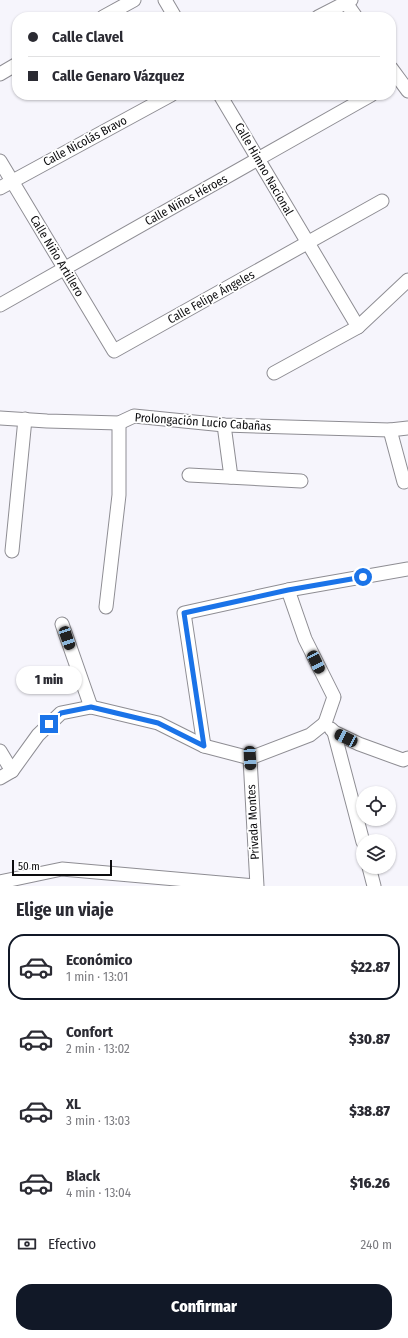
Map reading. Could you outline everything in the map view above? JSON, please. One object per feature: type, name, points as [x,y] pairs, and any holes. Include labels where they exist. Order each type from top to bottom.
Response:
[{"type":"street","points":[[112,12],[134,0]]},
{"type":"street","points":[[165,0],[172,12]]},
{"type":"street","points":[[327,12],[347,1],[353,12]]},
{"type":"street","points":[[0,74],[12,67]]},
{"type":"street","points":[[396,83],[408,91]]},
{"type":"street","name":"Calle Nicolás Bravo","points":[[0,188],[162,100]]},
{"type":"street","name":"Calle Himno Nacional","points":[[223,100],[358,327]]},
{"type":"street","name":"Calle Niños Héroes","points":[[0,305],[362,100]]},
{"type":"street","name":"Calle Niño Artillero","points":[[0,161],[11,182],[114,351]]},
{"type":"street","name":"Calle Felipe Ángeles","points":[[114,351],[382,201]]},
{"type":"street","points":[[274,373],[358,327],[408,281]]},
{"type":"street","name":"Prolongación Lucio Cabañas","points":[[0,418],[119,423],[134,416],[224,425],[390,430],[408,428]]},
{"type":"street","points":[[12,551],[24,419]]},
{"type":"street","points":[[106,607],[119,495],[119,423]]},
{"type":"street","points":[[224,425],[231,477]]},
{"type":"street","points":[[390,430],[404,482]]},
{"type":"street","points":[[189,475],[301,481]]},
{"type":"street","points":[[204,746],[184,613],[288,590],[408,569]]},
{"type":"street","points":[[288,590],[305,639],[334,697],[330,727],[361,834]]},
{"type":"street","points":[[62,624],[91,707]]},
{"type":"street","points":[[0,778],[12,771],[38,735],[61,713],[91,707],[158,723],[204,746],[250,758],[330,727]]},
{"type":"street","points":[[330,727],[359,744],[403,760],[408,758]]},
{"type":"street","points":[[0,751],[12,771]]},
{"type":"street","name":"Privada Montes","points":[[250,758],[256,886]]},
{"type":"street","points":[[0,882],[62,869],[256,886]]},
{"type":"street","points":[[371,874],[374,886]]},
{"type":"route","points":[[49,724],[61,713],[91,707],[158,723],[204,746],[184,613],[288,590],[363,577]]}]
